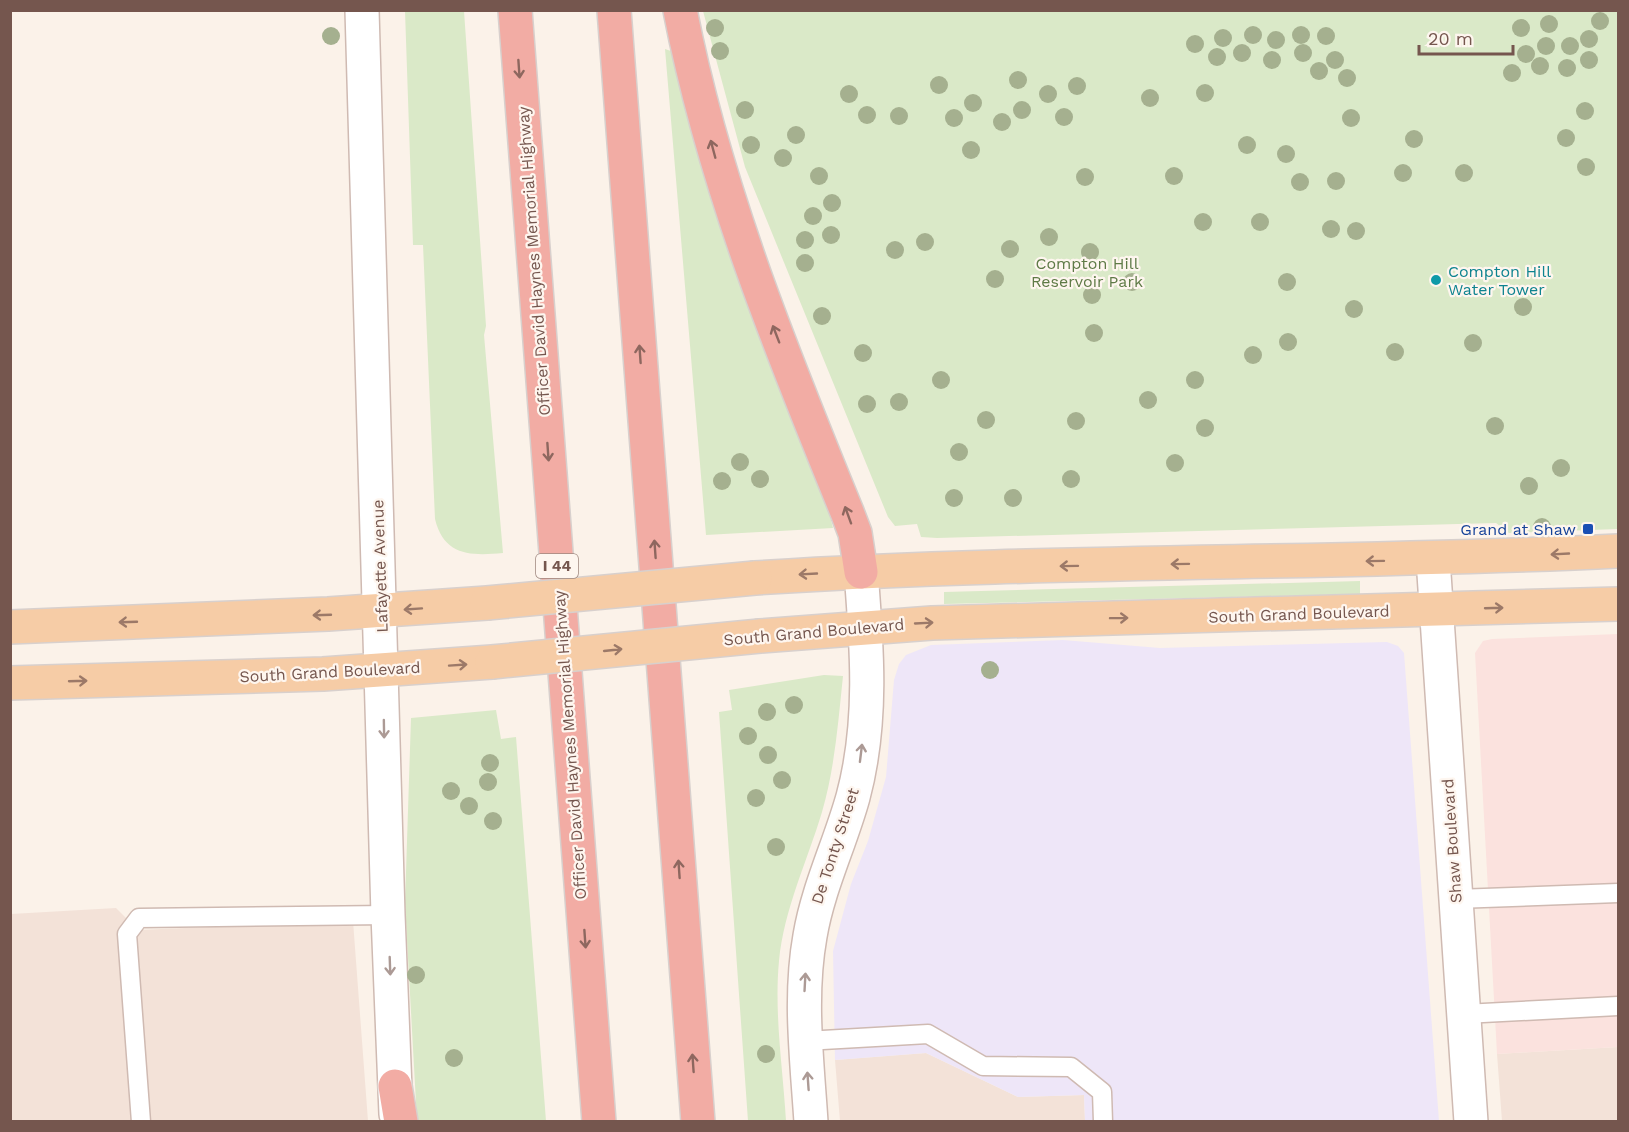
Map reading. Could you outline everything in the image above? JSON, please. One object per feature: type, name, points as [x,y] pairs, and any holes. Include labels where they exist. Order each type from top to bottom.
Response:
[{"type":"highway","name":"Officer David Haynes Memorial Highway","points":[[515,10],[599,1122]]},
{"type":"highway","points":[[614,10],[698,1122]]},
{"type":"highway","points":[[680,10],[698,93],[723,186],[753,275],[855,533],[861,572]]},
{"type":"highway","points":[[394,1086],[399,1122]]},
{"type":"main road","points":[[10,627],[381,612],[755,578],[861,572],[1433,560],[1618,551]]},
{"type":"main road","name":"South Grand Boulevard","points":[[10,683],[383,671],[865,627],[1618,604]]},
{"type":"street","name":"Lafayette Avenue","points":[[362,10],[394,1086]]},
{"type":"street","name":"Shaw Boulevard","points":[[1433,560],[1471,1122]]},
{"type":"street","name":"De Tonty Street","points":[[811,1122],[805,980],[809,937],[816,904],[852,798],[860,764],[868,682],[861,572]]},
{"type":"lane","points":[[1456,899],[1618,893]]},
{"type":"lane","points":[[141,1122],[127,934],[139,918],[388,915]]},
{"type":"lane","points":[[1464,1014],[1618,1006]]},
{"type":"lane","points":[[806,1041],[928,1034],[982,1066],[1071,1067],[1102,1092],[1103,1122]]},
{"type":"shaded area","points":[[1618,634],[1618,1047],[1497,1054],[1475,653],[1483,641],[1492,639]]},
{"type":"shaded area","points":[[1063,640],[1160,648],[1387,642],[1398,646],[1404,653],[1439,1121],[1085,1121],[1084,1095],[1018,1097],[926,1053],[835,1060],[833,951],[851,884],[868,841],[886,777],[894,680],[899,664],[906,655],[931,645]]},
{"type":"shaded area","points":[[116,908],[138,930],[353,921],[368,1121],[11,1122],[11,914]]},
{"type":"shaded area","points":[[1618,1047],[1618,1121],[1502,1121],[1497,1054]]},
{"type":"shaded area","points":[[926,1053],[1018,1097],[1084,1095],[1085,1121],[840,1121],[835,1060]]},
{"type":"green space","points":[[405,11],[464,11],[486,326],[484,335],[503,553],[470,553],[452,547],[439,531],[435,519],[423,245],[413,245]]},
{"type":"green space","name":"Compton Hill Reservoir Park","points":[[703,11],[1618,11],[1618,529],[1509,533],[1496,523],[937,538],[921,537],[917,524],[895,526],[888,517],[745,167]]},
{"type":"green space","points":[[665,49],[674,52],[823,488],[833,528],[706,535]]},
{"type":"green space","points":[[1360,581],[1360,594],[944,604],[944,592]]},
{"type":"green space","points":[[824,675],[843,676],[833,762],[822,812],[786,923],[779,961],[778,1021],[786,1121],[748,1121],[719,712],[732,710],[729,690]]},
{"type":"green space","points":[[496,710],[501,739],[516,737],[546,1121],[417,1121],[405,903],[411,718]]},
{"type":"place","name":"Compton Hill Water Tower","points":[[1436,280]]},
{"type":"place","name":"Grand at Shaw","points":[[1588,529]]}]
